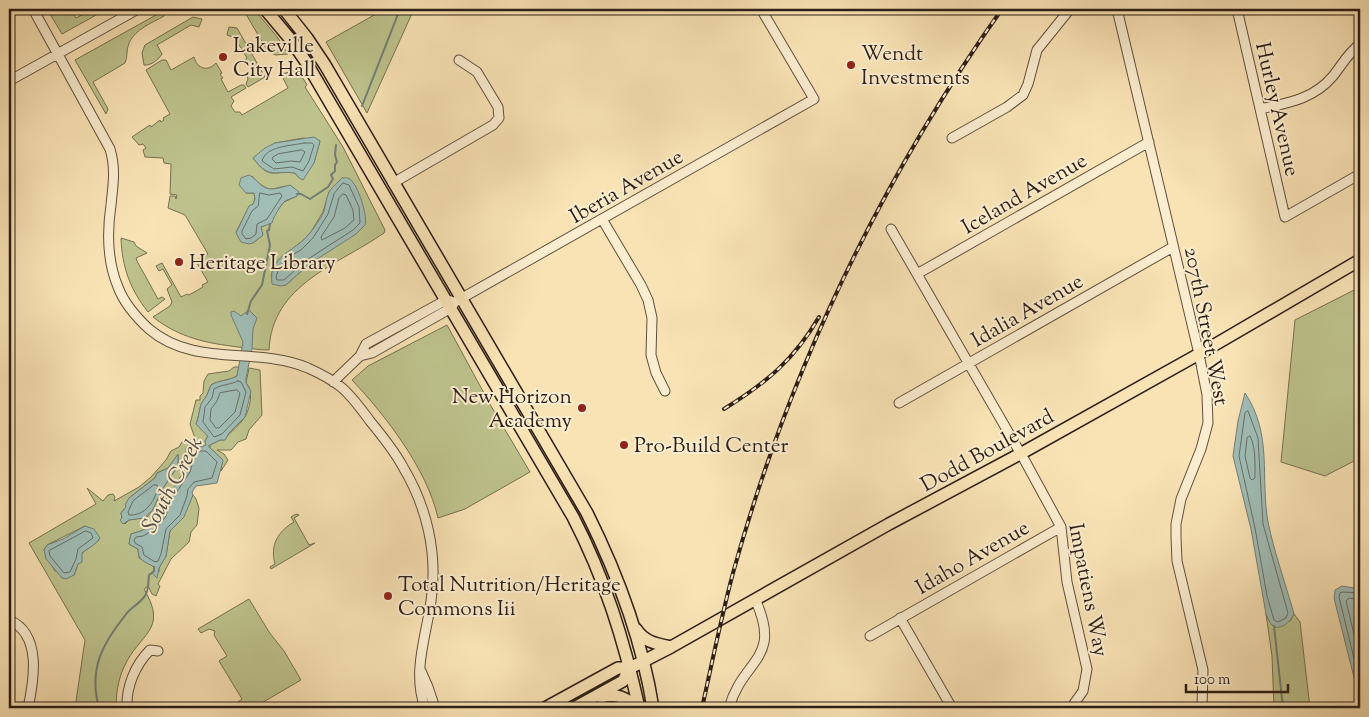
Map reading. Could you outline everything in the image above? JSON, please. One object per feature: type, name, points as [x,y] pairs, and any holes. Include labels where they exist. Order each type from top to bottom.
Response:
[{"type":"main road","points":[[266,9],[306,62],[453,302],[587,513],[611,564],[634,626],[644,661],[653,708]]},
{"type":"main road","points":[[284,9],[317,53],[393,183],[453,302],[587,544],[610,599],[630,668],[638,708]]},
{"type":"main road","name":"Dodd Boulevard","points":[[544,708],[618,668],[630,668],[671,647],[1199,354],[1360,260]]},
{"type":"main road","points":[[634,626],[641,637],[648,641],[671,647]]},
{"type":"main road","name":"Dodd Boulevard","points":[[574,708],[623,682],[630,668]]},
{"type":"main road","points":[[590,700],[608,695],[618,695],[638,708]]},
{"type":"street","points":[[33,9],[105,137],[112,156],[114,182],[109,219],[109,249],[114,277],[124,300],[142,323],[165,340],[191,350],[260,358],[299,365],[333,382],[351,398],[394,451],[412,483],[423,510],[430,536],[433,576],[418,682],[425,708]]},
{"type":"street","points":[[9,81],[138,9]]},
{"type":"street","name":"Iberia Avenue","points":[[333,382],[360,356],[372,353],[453,302],[814,99],[761,9]]},
{"type":"street","points":[[952,138],[1008,107],[1023,95],[1028,84],[1037,50],[1070,9]]},
{"type":"street","name":"207th Street West","points":[[1117,9],[1199,354],[1207,395],[1208,422],[1201,449],[1181,499],[1176,524],[1177,560],[1203,670],[1202,708]]},
{"type":"street","name":"Hurley Avenue","points":[[1236,9],[1285,217],[1360,174]]},
{"type":"street","points":[[1260,109],[1293,102],[1313,94],[1325,85],[1347,56],[1360,44]]},
{"type":"street","points":[[393,183],[493,126],[499,118],[498,107],[478,72],[459,60]]},
{"type":"street","name":"Iceland Avenue","points":[[917,274],[1149,142]]},
{"type":"street","points":[[602,219],[648,300],[652,318],[652,355],[656,374],[665,391]]},
{"type":"street","name":"Impatiens Way","points":[[891,229],[1061,527],[1067,582],[1087,670],[1084,691],[1071,708]]},
{"type":"street","name":"Idalia Avenue","points":[[899,403],[1173,247]]},
{"type":"street","name":"Idaho Avenue","points":[[870,636],[1061,527]]},
{"type":"street","points":[[730,708],[737,688],[757,660],[765,642],[764,619],[755,599]]},
{"type":"street","points":[[900,618],[952,708]]},
{"type":"street","points":[[9,620],[24,632],[32,652],[33,679],[28,708]]},
{"type":"street","points":[[127,708],[127,698],[134,674],[141,660],[154,651]]},
{"type":"street","points":[[421,670],[435,708]]},
{"type":"green space","points":[[47,9],[70,9],[76,18],[93,9],[107,9],[62,34]]},
{"type":"green space","points":[[243,9],[254,9],[278,38],[288,54],[276,55],[268,52]]},
{"type":"green space","points":[[385,9],[414,9],[367,113],[326,42]]},
{"type":"green space","points":[[165,10],[164,16],[135,34],[128,46],[125,63],[93,82],[108,109],[106,114],[75,60]]},
{"type":"green space","points":[[193,17],[202,19],[199,27],[191,25],[157,45],[162,54],[154,62],[144,65],[142,53],[145,45]]},
{"type":"green space","points":[[229,27],[237,28],[265,77],[248,87],[246,84],[247,76],[253,72],[235,38],[227,35]]},
{"type":"green space","points":[[194,57],[195,61],[203,68],[210,68],[216,63],[222,73],[220,74],[223,78],[221,79],[228,92],[241,85],[244,85],[246,88],[231,97],[234,101],[231,106],[235,112],[240,112],[242,115],[288,88],[281,74],[298,70],[307,85],[305,87],[343,147],[385,230],[384,233],[366,245],[310,279],[295,292],[282,308],[273,327],[269,350],[204,341],[183,335],[153,317],[170,306],[172,302],[167,289],[172,285],[163,269],[159,271],[156,266],[162,263],[181,297],[189,295],[208,282],[197,260],[208,254],[185,215],[168,208],[170,196],[175,196],[176,199],[177,195],[170,194],[171,164],[164,163],[163,158],[145,157],[143,150],[146,148],[143,144],[139,145],[132,137],[150,125],[151,127],[160,120],[161,122],[164,120],[163,118],[170,114],[146,70],[162,60],[166,60],[171,70]],"holes":[[[303,138],[320,141],[314,163],[298,177],[295,173],[268,172],[253,158],[275,143]],[[252,176],[266,188],[271,189],[284,186],[295,189],[297,196],[284,202],[267,224],[261,227],[261,236],[253,243],[236,232],[255,199],[254,193],[246,193]],[[342,178],[329,250],[308,265],[286,285],[278,285],[271,276],[274,266],[309,235],[323,212],[329,192]]]},
{"type":"green space","points":[[121,238],[134,242],[136,246],[147,253],[136,258],[137,261],[158,299],[162,297],[165,299],[148,312],[136,295],[128,277],[123,259]]},
{"type":"green space","points":[[1360,287],[1360,458],[1325,476],[1281,462],[1295,320]]},
{"type":"green space","points":[[447,325],[491,406],[530,472],[465,509],[438,518],[433,499],[425,481],[404,444],[352,380],[368,366]]},
{"type":"green space","points":[[234,367],[239,367],[237,376],[211,385],[201,404],[196,424],[208,436],[205,441],[207,445],[202,447],[196,444],[186,452],[187,465],[185,470],[166,500],[161,513],[154,523],[141,531],[131,534],[129,544],[138,549],[139,558],[154,567],[154,571],[159,572],[159,568],[166,556],[170,531],[193,495],[196,499],[199,508],[197,525],[191,532],[189,542],[171,559],[158,584],[160,586],[156,596],[152,594],[148,586],[144,589],[154,614],[153,623],[124,667],[118,687],[116,708],[75,708],[85,640],[29,543],[96,504],[87,488],[103,501],[108,495],[113,494],[115,497],[114,501],[139,487],[151,477],[166,460],[171,451],[179,447],[182,442],[196,441],[190,424],[196,400],[200,400],[200,396],[203,393],[204,381],[208,374],[229,371]],"holes":[[[178,455],[178,466],[163,488],[152,511],[147,517],[129,520],[125,524],[121,520],[121,513],[126,507],[129,498],[155,478],[157,473],[168,468]],[[85,526],[99,540],[82,553],[74,575],[55,571],[44,550],[47,545]]]},
{"type":"green space","points":[[249,368],[260,370],[262,415],[249,430],[246,439],[238,442],[231,450],[217,450],[224,454],[228,460],[221,471],[222,459],[210,448],[210,445],[224,440],[245,417],[251,394],[246,383]]},
{"type":"green space","points":[[296,514],[299,515],[294,518],[309,545],[315,543],[271,569],[270,567],[275,564],[273,551],[276,540],[283,530],[294,522],[291,517]]},
{"type":"green space","points":[[249,599],[301,680],[253,708],[237,708],[235,704],[242,699],[219,661],[227,656],[214,635],[215,631],[209,629],[201,633],[198,629]]},
{"type":"green space","points":[[1266,614],[1271,624],[1290,621],[1294,614],[1300,622],[1310,708],[1274,708],[1272,656]]},
{"type":"water","points":[[314,137],[320,141],[314,163],[303,180],[295,173],[268,172],[253,158],[265,148],[275,143]]},
{"type":"water","points":[[249,175],[266,188],[273,189],[290,185],[299,192],[297,196],[283,203],[272,223],[261,227],[263,235],[249,244],[241,242],[236,233],[249,206],[253,204],[255,199],[254,193],[246,193],[239,185],[241,178]]},
{"type":"water","points":[[342,178],[350,179],[356,187],[364,208],[365,225],[356,234],[308,265],[286,285],[272,284],[274,266],[278,260],[303,240],[313,229],[323,214],[329,192]]},
{"type":"water","points":[[249,310],[257,318],[253,329],[252,349],[246,378],[246,383],[251,391],[245,417],[229,433],[225,440],[220,440],[208,446],[223,461],[217,483],[196,486],[192,492],[193,495],[184,517],[170,531],[166,556],[159,568],[157,578],[152,573],[154,567],[142,560],[138,549],[129,544],[131,534],[154,524],[166,500],[185,470],[187,465],[186,448],[193,443],[202,447],[206,445],[205,441],[208,436],[196,424],[201,404],[211,385],[237,376],[243,342],[231,312],[234,311],[241,316]]},
{"type":"water","points":[[1245,393],[1254,409],[1259,425],[1264,456],[1268,522],[1294,614],[1291,620],[1279,627],[1272,625],[1266,614],[1251,529],[1233,456],[1238,421]]},
{"type":"water","points":[[178,454],[178,466],[163,488],[152,511],[144,518],[129,520],[123,524],[120,520],[122,518],[121,513],[126,507],[125,505],[129,498],[155,478],[157,473],[168,468]]},
{"type":"water","points":[[85,526],[94,529],[100,538],[82,553],[82,562],[78,564],[74,575],[66,579],[62,578],[46,559],[44,550],[47,545],[63,539]]},
{"type":"water","points":[[1342,586],[1360,589],[1360,701],[1334,598],[1335,590]]},
{"type":"waterway","name":"South Creek","points":[[362,106],[400,9]]},
{"type":"waterway","name":"South Creek","points":[[297,194],[310,199],[328,187],[333,179],[331,175],[335,171],[337,162],[335,155],[336,145]]},
{"type":"waterway","name":"South Creek","points":[[247,314],[251,301],[262,285],[270,245],[267,231],[270,224]]},
{"type":"waterway","name":"South Creek","points":[[99,708],[95,680],[100,657],[118,624],[146,594],[149,575],[154,571],[154,567]]},
{"type":"waterway","points":[[1274,626],[1283,708]]},
{"type":"railway","points":[[702,708],[733,573],[756,498],[782,424],[811,351],[843,279],[878,209],[958,74],[1002,9]]},
{"type":"railway","points":[[724,409],[753,390],[778,369],[800,346],[819,317]]},
{"type":"place","name":"Lakeville City Hall","points":[[223,57]]},
{"type":"place","name":"Wendt Investments","points":[[851,65]]},
{"type":"place","name":"Heritage Library","points":[[179,262]]},
{"type":"place","name":"New Horizon Academy","points":[[582,408]]},
{"type":"place","name":"Pro-Build Center","points":[[624,445]]},
{"type":"place","name":"Total Nutrition/Heritage Commons Iii","points":[[388,596]]}]
